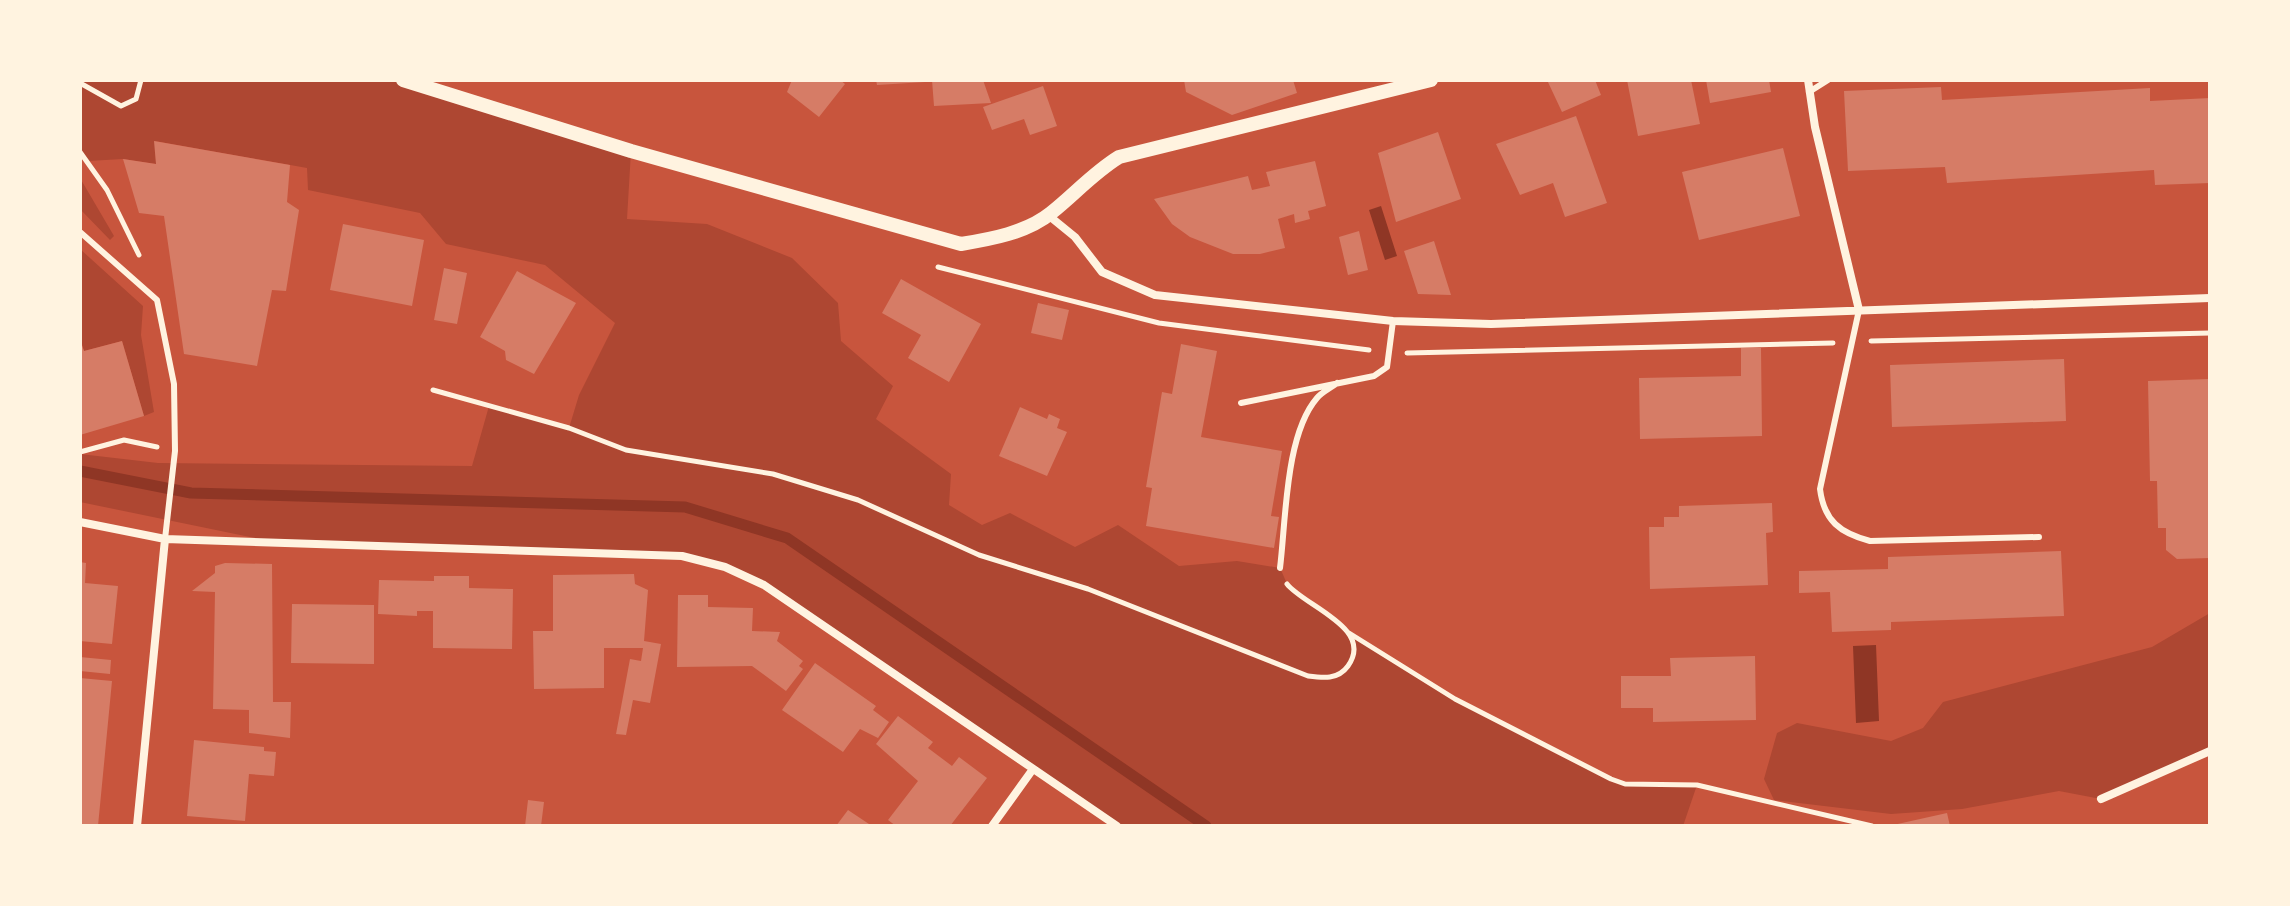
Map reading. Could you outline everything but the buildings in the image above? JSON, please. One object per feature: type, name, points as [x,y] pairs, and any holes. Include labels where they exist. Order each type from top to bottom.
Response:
[{"type":"street","points":[[403,80],[631,151],[961,244],[1000,237],[1048,215],[1090,174],[1119,157],[1431,80]]},
{"type":"street","points":[[1808,80],[1859,310]]},
{"type":"street","points":[[1048,215],[1075,237],[1102,272],[1155,295],[1393,321],[1491,324],[2210,298]]},
{"type":"street","points":[[80,522],[165,539],[682,556],[725,567],[764,585],[1117,826]]},
{"type":"street","points":[[137,826],[165,539]]},
{"type":"street","points":[[2101,799],[2210,751]]},
{"type":"street","points":[[992,826],[1033,769]]},
{"type":"lane","points":[[1809,92],[1828,80]]},
{"type":"lane","points":[[80,232],[157,300],[174,384],[175,451],[165,539]]},
{"type":"lane","points":[[1859,310],[1820,489],[1822,508],[1833,524],[1849,535],[1870,541],[2039,537]]},
{"type":"lane","points":[[1241,403],[1374,376],[1387,367],[1392,353],[1393,321]]},
{"type":"lane","points":[[1280,568],[1294,452],[1303,421],[1317,397],[1337,383]]},
{"type":"path","points":[[80,83],[121,106],[136,99],[141,80]]},
{"type":"path","points":[[80,152],[130,232],[157,300]]},
{"type":"path","points":[[433,390],[569,428],[626,450],[773,474],[858,500],[979,555],[1088,589],[1308,676],[1327,678],[1341,674],[1351,663],[1354,650],[1349,633]]},
{"type":"path","points":[[80,452],[124,440],[175,451]]},
{"type":"path","points":[[1280,568],[1295,593],[1338,621],[1349,633],[1455,699],[1611,779],[1625,784],[1697,785],[1872,826]]},
{"type":"shaded area","points":[[80,80],[403,80],[631,151],[627,219],[707,224],[792,258],[838,303],[841,341],[893,386],[876,419],[951,474],[949,505],[982,525],[1010,513],[1075,547],[1118,525],[1179,566],[1237,561],[1280,568],[1288,586],[1349,633],[1455,699],[1625,784],[1697,785],[1683,826],[1117,826],[764,585],[682,556],[284,544],[80,502],[80,454],[158,463],[472,466],[489,406],[569,428],[579,395],[615,323],[545,265],[446,244],[420,213],[308,190],[307,168],[155,141],[156,164],[123,159],[88,161],[80,152]]},
{"type":"shaded area","points":[[80,178],[114,236],[110,240],[80,209]]},
{"type":"shaded area","points":[[1381,206],[1397,256],[1385,260],[1369,210]]},
{"type":"shaded area","points":[[80,249],[143,306],[141,335],[154,412],[144,416],[122,341],[84,351],[80,337]]},
{"type":"shaded area","points":[[2210,613],[2210,751],[2101,799],[2059,791],[1962,809],[1891,814],[1774,800],[1764,779],[1777,733],[1797,723],[1891,741],[1923,728],[1943,702],[2152,647]]},
{"type":"shaded area","points":[[1876,645],[1879,721],[1856,723],[1853,646]]},
{"type":"waterway","points":[[80,471],[191,493],[685,507],[787,538],[1206,826]]}]
